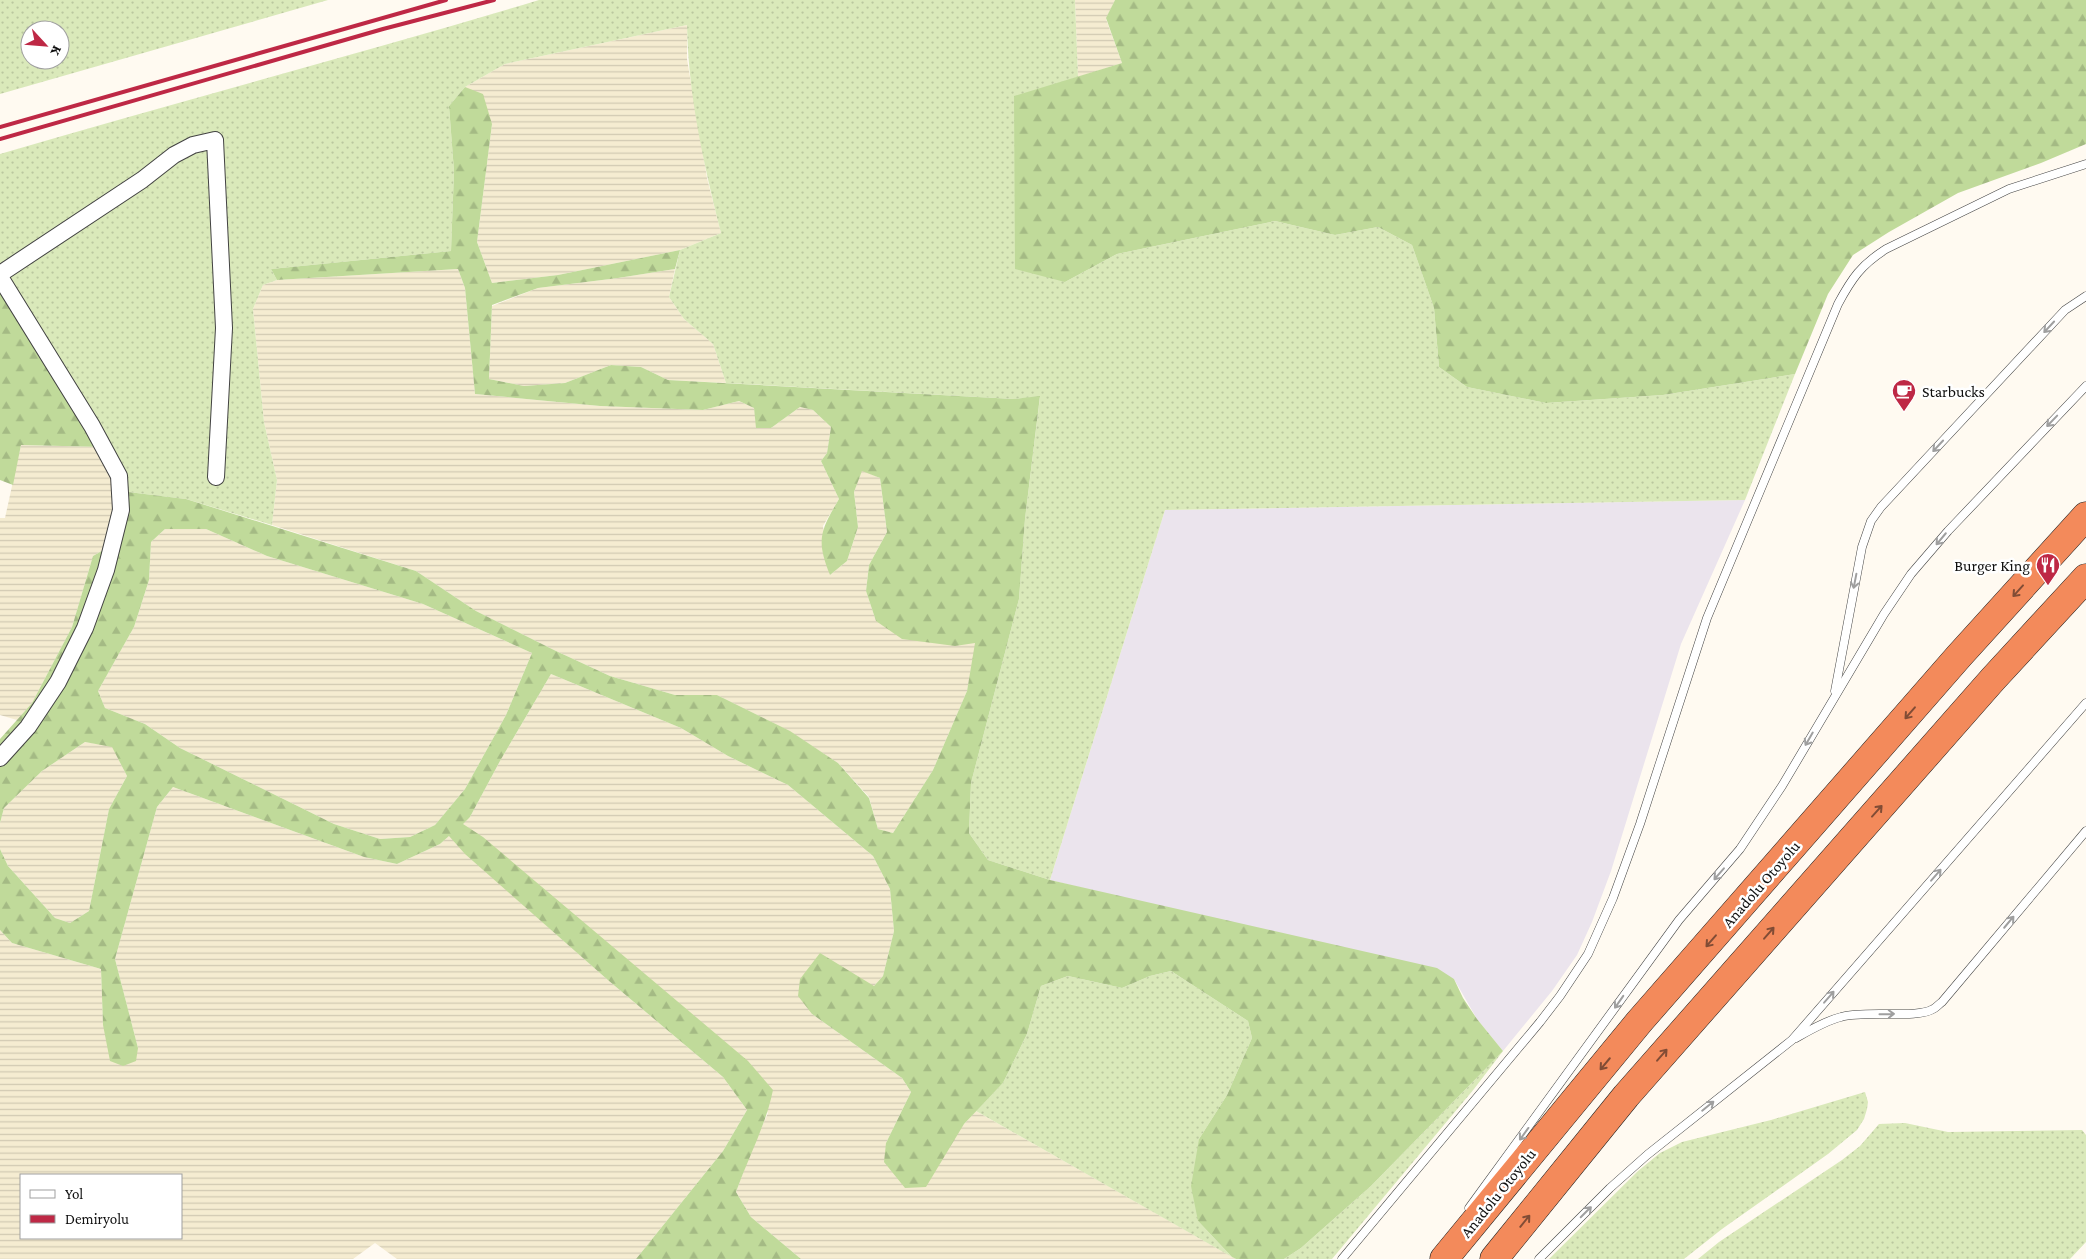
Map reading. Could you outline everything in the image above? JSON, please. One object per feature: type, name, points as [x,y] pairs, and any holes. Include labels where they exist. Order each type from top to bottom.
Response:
[{"type":"highway","name":"Anadolu Otoyolu","points":[[1444,1259],[1639,1022],[1959,656],[2086,516]]},
{"type":"highway","points":[[1494,1259],[1626,1096],[1993,679],[2086,578]]},
{"type":"street","points":[[0,758],[28,726],[58,682],[85,628],[106,570],[121,510],[119,476],[87,418],[0,276],[142,180],[174,156],[193,145],[216,140],[224,328],[216,477]]},
{"type":"lane","points":[[1342,1259],[1540,1022],[1588,954],[1613,898],[1640,824],[1707,618],[1835,311],[1857,272],[1868,261],[1886,249],[2009,189],[2086,164]]},
{"type":"lane","points":[[1834,697],[1862,547],[1871,521],[1881,507],[2066,310],[2086,296]]},
{"type":"lane","points":[[1466,1212],[1679,920],[1740,849],[1782,786],[1884,614],[1911,574],[1948,531],[2086,386]]},
{"type":"lane","points":[[1539,1259],[1610,1188],[1647,1155],[1792,1040],[2086,703]]},
{"type":"lane","points":[[1792,1040],[1842,1016],[1922,1013],[1933,1010],[1942,1002],[2086,831]]},
{"type":"shaded area","points":[[1075,0],[1115,0],[1106,19],[1122,63],[1078,77]]},
{"type":"shaded area","points":[[687,25],[687,59],[707,178],[721,233],[680,250],[558,275],[492,283],[477,242],[492,124],[465,87],[505,64]]},
{"type":"shaded area","points":[[458,269],[465,288],[475,394],[600,406],[703,410],[739,401],[754,408],[757,428],[771,428],[800,407],[813,410],[831,427],[827,453],[821,461],[839,499],[823,526],[830,575],[847,561],[858,527],[854,492],[862,470],[880,478],[887,532],[869,565],[866,591],[876,621],[976,643],[967,691],[933,770],[893,833],[878,829],[869,797],[838,763],[789,731],[717,695],[675,695],[610,676],[476,611],[416,571],[272,525],[277,480],[264,422],[253,309],[263,285],[277,280]]},
{"type":"shaded area","points":[[675,269],[669,297],[684,319],[713,344],[726,383],[668,380],[641,367],[611,365],[565,383],[524,386],[489,379],[492,306],[538,288]]},
{"type":"shaded area","points":[[21,445],[103,447],[119,476],[112,545],[93,556],[72,627],[32,703],[17,720],[0,715],[0,518],[5,518]]},
{"type":"shaded area","points":[[1745,500],[1681,644],[1611,871],[1592,922],[1577,955],[1552,991],[1503,1051],[1477,1019],[1454,979],[1050,880],[1165,510]]},
{"type":"shaded area","points":[[165,529],[206,529],[267,556],[423,604],[532,653],[506,715],[465,789],[435,825],[410,837],[380,839],[334,824],[180,748],[145,724],[105,708],[98,691],[134,627],[149,580],[151,542]]},
{"type":"shaded area","points":[[551,674],[681,728],[728,756],[788,785],[873,856],[890,889],[894,931],[883,976],[874,986],[812,1014],[902,1078],[911,1092],[886,1143],[964,1124],[976,1111],[1236,1259],[801,1259],[751,1217],[736,1192],[752,1148],[768,1113],[466,854],[609,981],[723,1077],[747,1110],[723,1151],[636,1259],[397,1259],[375,1243],[353,1259],[0,1259],[0,930],[12,943],[101,969],[103,1025],[138,1048],[115,959],[157,807],[173,787],[364,857],[397,864],[440,844],[470,817]]},
{"type":"shaded area","points":[[85,742],[112,746],[127,776],[109,809],[89,911],[70,923],[55,918],[8,866],[0,849],[0,823],[4,808],[42,771]]},
{"type":"green space","points":[[0,0],[328,0],[0,94]]},
{"type":"green space","points":[[539,0],[1075,0],[1078,77],[1014,97],[1065,282],[1117,254],[1275,221],[1335,235],[1378,227],[1412,245],[1434,308],[1439,367],[1467,387],[1546,403],[1663,395],[1795,374],[1745,500],[1165,510],[1050,880],[988,860],[969,833],[971,783],[1019,599],[1025,519],[1040,397],[1014,399],[726,383],[713,344],[684,319],[669,297],[680,250],[721,233],[698,130],[690,77],[687,25],[505,64],[465,87],[449,106],[454,171],[451,251],[271,269],[277,280],[263,285],[253,309],[264,422],[277,480],[272,525],[186,499],[120,491],[0,277],[0,154]]},
{"type":"green space","points":[[1115,0],[2086,0],[2086,144],[2041,163],[1958,193],[1889,232],[1853,255],[1828,294],[1795,374],[1663,395],[1546,403],[1467,387],[1439,367],[1434,308],[1412,245],[1378,227],[1335,235],[1275,221],[1117,254],[1065,282],[1015,269],[1014,96],[1122,63],[1106,18]]},
{"type":"green space","points":[[465,87],[483,94],[492,124],[477,242],[492,283],[558,275],[680,250],[675,269],[538,288],[492,305],[489,379],[524,386],[565,383],[611,365],[641,367],[668,380],[1014,399],[1040,396],[1025,519],[1019,599],[971,783],[969,833],[988,860],[1050,880],[1437,968],[1454,979],[1463,998],[1477,1019],[1503,1051],[1371,1186],[1301,1248],[1284,1259],[1236,1259],[1198,1221],[1191,1186],[1199,1139],[1227,1095],[1252,1038],[1248,1021],[1171,971],[1150,976],[1122,988],[1068,976],[1041,986],[1027,1034],[1003,1083],[964,1124],[926,1187],[905,1188],[884,1162],[886,1143],[911,1092],[902,1078],[812,1014],[798,996],[800,979],[820,953],[874,986],[883,976],[894,931],[890,889],[873,856],[788,785],[728,756],[681,728],[551,674],[470,817],[463,824],[483,837],[748,1061],[773,1090],[761,1129],[736,1192],[751,1217],[801,1259],[636,1259],[723,1151],[747,1110],[723,1077],[609,981],[465,854],[449,836],[440,844],[397,864],[364,857],[173,787],[157,807],[115,959],[138,1048],[136,1061],[123,1066],[110,1061],[103,1025],[101,969],[12,943],[0,930],[0,849],[8,866],[55,918],[70,923],[89,911],[109,809],[127,776],[112,747],[85,742],[42,771],[4,808],[0,823],[0,739],[32,703],[72,627],[93,556],[112,545],[120,491],[186,499],[416,571],[476,611],[610,676],[675,695],[717,695],[790,731],[838,763],[869,798],[878,829],[893,833],[933,770],[967,691],[975,643],[955,646],[902,639],[876,621],[866,591],[869,565],[887,532],[880,478],[862,471],[854,492],[858,527],[847,561],[830,575],[823,553],[822,536],[828,519],[839,499],[821,461],[827,453],[831,427],[813,410],[800,407],[771,428],[756,428],[754,408],[739,401],[703,410],[600,406],[475,394],[465,288],[458,269],[277,280],[271,269],[451,251],[454,171],[449,106]],"holes":[[[165,529],[206,529],[267,556],[423,604],[532,653],[506,715],[465,789],[435,825],[410,837],[380,839],[334,824],[180,748],[145,724],[105,708],[98,691],[134,627],[149,580],[151,542]]]},
{"type":"green space","points":[[0,277],[103,447],[21,445],[13,485],[0,480]]},
{"type":"green space","points":[[1171,971],[1248,1021],[1252,1038],[1227,1095],[1199,1139],[1198,1221],[1232,1257],[976,1111],[1003,1083],[1027,1034],[1041,986],[1068,976],[1122,988],[1150,976]]},
{"type":"green space","points":[[1503,1051],[1474,1089],[1332,1259],[1284,1259],[1301,1248],[1371,1186]]},
{"type":"green space","points":[[1865,1092],[1868,1102],[1867,1109],[1864,1119],[1857,1130],[1828,1154],[1722,1229],[1684,1259],[1549,1259],[1638,1171],[1660,1153],[1682,1142],[1771,1120]]},
{"type":"green space","points":[[1905,1123],[1948,1132],[2082,1130],[2086,1135],[2086,1242],[2070,1259],[1698,1259],[1719,1242],[1842,1160],[1860,1146],[1879,1124]]},
{"type":"railway","points":[[0,127],[446,0]]},
{"type":"railway","points":[[0,139],[383,29],[494,0]]},
{"type":"place","name":"Starbucks","points":[[1904,412]]},
{"type":"place","name":"Burger King","points":[[2048,586]]}]
